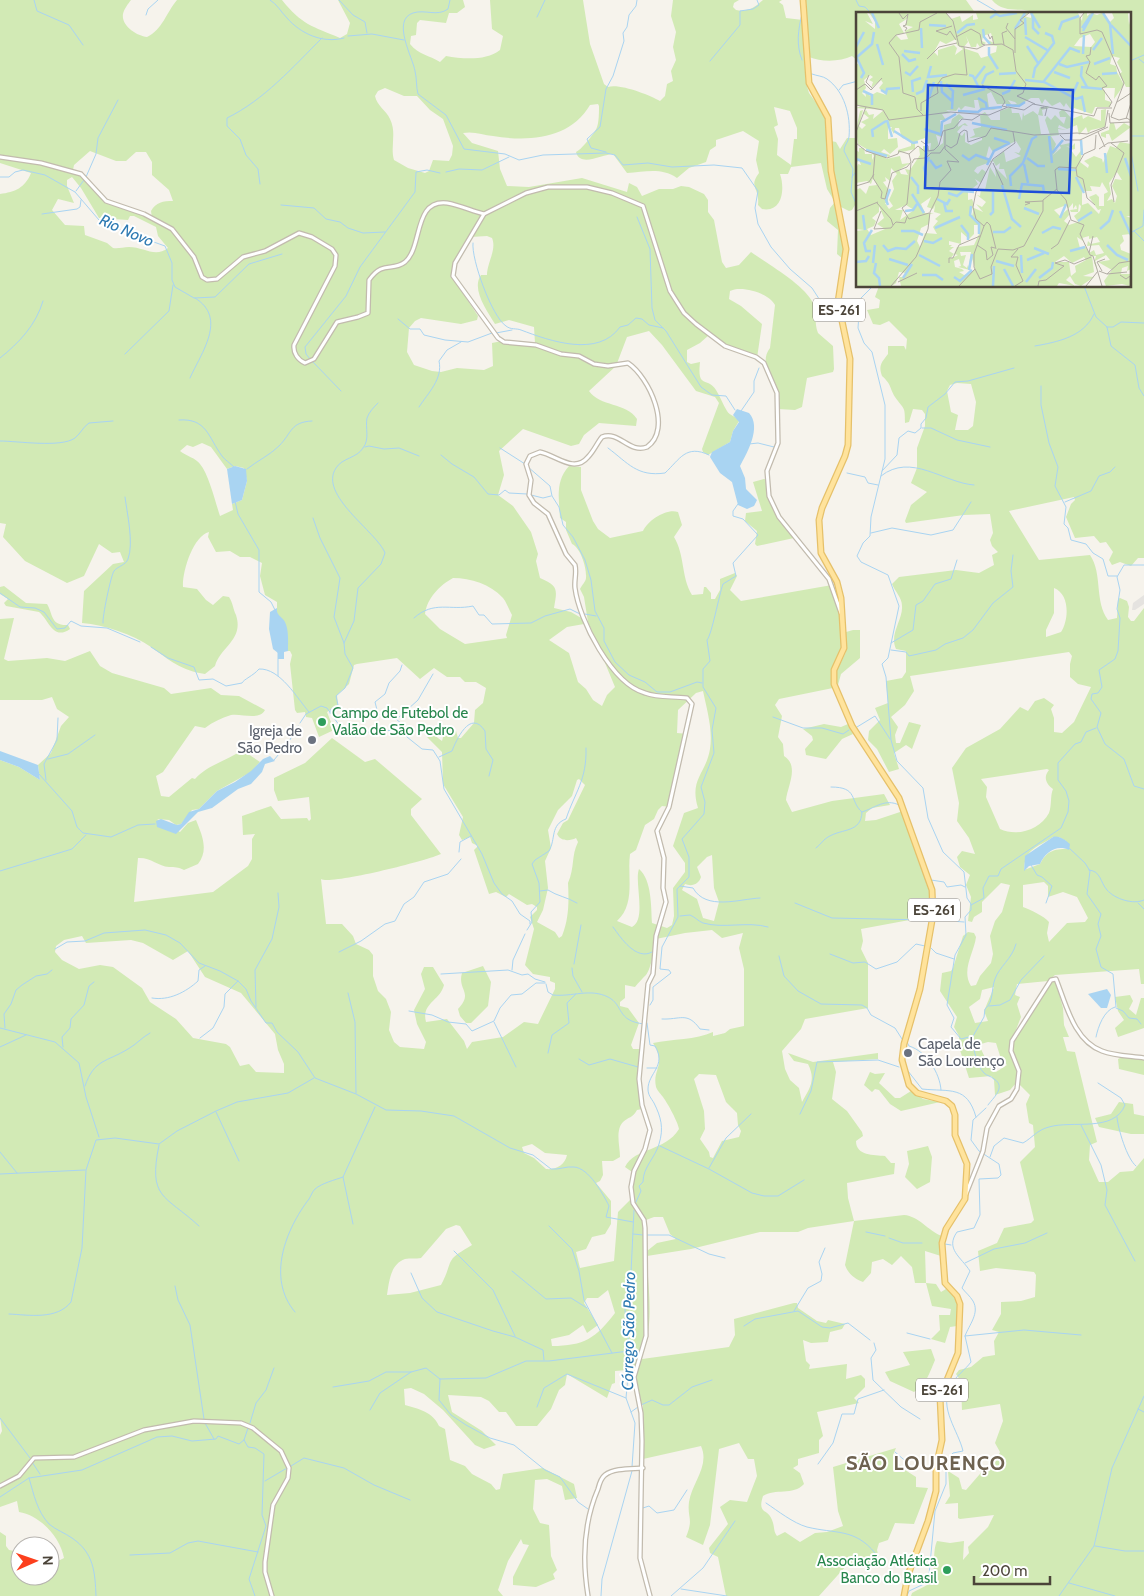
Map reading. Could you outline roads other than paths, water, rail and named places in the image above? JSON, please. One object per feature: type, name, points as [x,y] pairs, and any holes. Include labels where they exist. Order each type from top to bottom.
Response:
[{"type":"main road","name":"ES-261","points":[[803,0],[809,83],[828,118],[831,171],[846,248],[838,302],[850,359],[848,444],[846,456],[822,508],[819,520],[821,554],[839,587],[842,616],[844,648],[834,670],[835,687],[852,726],[902,803],[933,895],[934,915],[922,978],[902,1051],[903,1066],[909,1085],[917,1093],[946,1101],[954,1110],[955,1135],[966,1164],[966,1194],[961,1208],[946,1229],[943,1238],[945,1283],[957,1296],[960,1304],[958,1353],[940,1398],[942,1440],[936,1467],[936,1491],[928,1521],[908,1575],[904,1596]]},
{"type":"street","points":[[0,157],[41,163],[81,174],[106,201],[144,214],[172,229],[194,257],[202,276],[207,280],[217,279],[243,257],[265,251],[296,233],[305,233],[332,250],[336,255],[335,266],[294,345],[295,353],[300,360],[306,363],[314,359],[337,322],[368,313],[369,280],[382,267],[402,264],[408,259],[415,245],[422,219],[430,208],[440,203],[448,203],[484,214]]},
{"type":"street","points":[[650,1596],[640,1558],[641,1413],[634,1377],[646,1336],[645,1228],[644,1220],[633,1203],[630,1187],[634,1171],[646,1149],[650,1130],[642,1105],[639,1079],[648,984],[653,974],[656,936],[666,902],[663,888],[664,858],[657,831],[669,807],[692,704],[687,698],[642,692],[626,680],[605,659],[581,611],[575,588],[575,565],[566,554],[548,514],[534,503],[529,495],[531,480],[526,464],[530,456],[540,452],[569,464],[581,463],[590,455],[602,437],[608,435],[615,436],[631,447],[647,447],[654,441],[658,412],[655,400],[644,382],[628,363],[608,366],[594,364],[579,356],[561,354],[536,345],[504,342],[498,338],[453,276],[455,263],[484,214],[526,193],[562,186],[601,190],[643,206],[670,291],[676,304],[690,319],[725,346],[759,358],[774,384],[777,393],[778,440],[767,472],[769,496],[779,518],[831,581],[842,616]]},
{"type":"street","points":[[966,1194],[983,1151],[986,1128],[999,1106],[1014,1094],[1018,1083],[1019,1071],[1011,1051],[1012,1041],[1052,979],[1056,979],[1078,1032],[1086,1043],[1102,1052],[1144,1058]]},
{"type":"street","points":[[0,1486],[19,1476],[34,1458],[74,1457],[144,1430],[202,1420],[247,1424],[278,1448],[289,1468],[288,1478],[272,1509],[265,1562],[272,1596]]},
{"type":"street","points":[[588,1596],[583,1547],[594,1498],[605,1475],[642,1468]]},
{"type":"water","points":[[737,409],[749,413],[754,425],[752,440],[740,466],[745,478],[746,489],[757,500],[754,506],[747,509],[738,505],[732,482],[720,473],[710,457],[712,452],[730,442],[733,431],[739,422],[733,415]]},
{"type":"water","points":[[235,466],[246,469],[247,481],[242,500],[232,504],[227,469]]},
{"type":"water","points":[[277,608],[278,614],[284,620],[288,632],[288,651],[284,652],[284,659],[278,659],[278,653],[273,649],[269,629],[270,612]]},
{"type":"water","points":[[0,751],[38,765],[40,780],[19,767],[0,760]]},
{"type":"water","points":[[270,756],[275,761],[265,764],[262,772],[251,784],[238,789],[212,808],[198,812],[176,834],[157,827],[156,821],[161,819],[177,825],[181,824],[189,812],[199,809],[217,791],[235,782],[251,771],[263,759]]},
{"type":"water","points":[[1053,837],[1060,837],[1070,844],[1069,850],[1064,848],[1055,849],[1045,856],[1040,864],[1029,866],[1024,871],[1025,856]]},
{"type":"water","points":[[1107,989],[1111,995],[1107,1008],[1101,1008],[1088,994]]},
{"type":"waterway","points":[[34,0],[37,11],[69,25],[83,45]]},
{"type":"waterway","points":[[146,15],[148,9],[158,0]]},
{"type":"waterway","points":[[270,0],[292,23],[305,33],[328,40],[344,38]]},
{"type":"waterway","points":[[339,0],[353,15],[365,22],[367,33]]},
{"type":"waterway","points":[[450,0],[448,9],[444,11],[413,13],[407,17],[403,31],[415,71],[418,94],[446,115],[464,149],[505,154],[519,160],[543,155],[606,153],[615,155],[623,165],[648,163],[672,167],[714,165],[742,168],[758,191],[755,208],[758,224],[771,247],[790,269],[812,288],[825,308],[837,316]]},
{"type":"waterway","points":[[537,17],[545,0]]},
{"type":"waterway","points":[[606,152],[591,148],[587,139],[600,127],[606,89],[613,76],[624,41],[623,33],[627,27],[629,15],[636,6],[637,0]]},
{"type":"waterway","points":[[710,61],[740,25],[740,11],[753,9],[759,5],[757,0]]},
{"type":"waterway","points":[[856,0],[859,6],[865,7],[870,12]]},
{"type":"waterway","points":[[977,0],[998,12]]},
{"type":"waterway","points":[[802,14],[798,37],[802,60]]},
{"type":"waterway","points":[[348,36],[372,34],[404,40]]},
{"type":"waterway","points":[[260,184],[258,169],[246,155],[240,139],[227,126],[227,118],[241,111],[266,92],[322,38]]},
{"type":"waterway","points":[[1132,60],[1144,55]]},
{"type":"waterway","points":[[1139,59],[1144,63]]},
{"type":"waterway","points":[[812,74],[825,78],[833,84],[845,104],[849,120],[849,137],[844,151],[853,169],[851,192],[856,203]]},
{"type":"waterway","points":[[839,90],[843,85],[856,82]]},
{"type":"waterway","points":[[86,177],[96,154],[98,138],[118,100]]},
{"type":"waterway","points":[[1132,136],[1144,136]]},
{"type":"waterway","points":[[446,172],[459,169],[482,170],[509,157]]},
{"type":"waterway","points":[[1132,158],[1138,191]]},
{"type":"waterway","name":"Rio Novo","points":[[0,177],[9,177],[15,172],[23,170],[45,175],[75,192],[99,220],[110,221],[120,230],[165,246],[172,263],[172,280],[175,287],[194,298],[215,297],[249,264],[282,254]]},
{"type":"waterway","points":[[310,359],[306,354],[305,347],[346,296],[360,267],[415,192],[416,172],[427,170],[440,173]]},
{"type":"waterway","points":[[852,177],[856,172]]},
{"type":"waterway","points":[[76,191],[84,180]]},
{"type":"waterway","points":[[42,214],[77,209],[80,207],[81,200]]},
{"type":"waterway","points":[[281,205],[314,208],[326,219],[340,222],[348,228],[363,233],[385,232]]},
{"type":"waterway","points":[[1132,232],[1143,226],[1144,210]]},
{"type":"waterway","points":[[637,217],[650,249],[652,308],[655,320],[666,331],[701,387],[712,395],[726,396],[735,410]]},
{"type":"waterway","points":[[1134,231],[1144,241]]},
{"type":"waterway","points":[[473,243],[475,261],[489,300],[500,321],[508,327],[546,339],[573,344],[599,342],[611,336],[620,327],[628,325],[636,318],[642,319],[649,325],[663,328]]},
{"type":"waterway","points":[[125,354],[169,311],[173,285]]},
{"type":"waterway","points":[[871,288],[860,299],[858,328],[864,343],[872,352],[885,405],[885,459],[871,517],[870,536],[863,543],[857,556],[861,562],[888,575],[899,606],[888,658],[882,664],[886,677],[891,740],[897,761],[923,788],[928,818],[943,852],[964,872],[967,898],[971,904],[971,910],[965,917],[966,935],[955,955],[947,1005],[954,1018],[951,1027],[961,1039],[969,1037],[972,1039]]},
{"type":"waterway","points":[[1085,288],[1096,317],[1107,327],[1111,346],[1135,365],[1139,388],[1144,396]]},
{"type":"waterway","points":[[190,378],[205,347],[211,326],[210,315],[205,306],[195,298]]},
{"type":"waterway","points":[[0,358],[26,333],[36,318],[43,301]]},
{"type":"waterway","points":[[1035,346],[1052,343],[1077,333],[1084,328],[1094,314]]},
{"type":"waterway","points":[[843,316],[858,319]]},
{"type":"waterway","points":[[398,319],[410,329],[420,329],[424,335],[445,340],[468,342],[492,333]]},
{"type":"waterway","points":[[1107,327],[1113,327],[1121,322],[1144,323]]},
{"type":"waterway","points":[[496,333],[512,330]]},
{"type":"waterway","points":[[419,407],[437,380],[440,368],[439,361],[447,350],[461,342]]},
{"type":"waterway","points":[[313,362],[341,391]]},
{"type":"waterway","points":[[741,411],[754,392],[754,381],[759,368]]},
{"type":"waterway","points":[[882,471],[897,455],[899,438],[908,431],[915,433],[921,428],[921,424],[926,418],[928,407],[945,394],[955,382],[968,381],[1014,368]]},
{"type":"waterway","points":[[1041,386],[1041,405],[1049,443],[1058,467],[1055,486],[1066,507],[1064,524],[1068,528],[1071,540],[1086,544],[1093,553],[1103,559],[1108,576],[1117,576]]},
{"type":"waterway","points":[[344,643],[354,621],[358,588],[381,564],[385,553],[380,544],[341,501],[335,490],[333,479],[336,468],[357,454],[365,445],[367,418],[378,403]]},
{"type":"waterway","points":[[179,420],[196,422],[206,430],[222,456],[234,467]]},
{"type":"waterway","points":[[0,441],[60,443],[75,438],[89,423],[113,421]]},
{"type":"waterway","points":[[247,469],[275,449],[295,426],[312,421]]},
{"type":"waterway","points":[[922,428],[931,428],[957,440],[990,447]]},
{"type":"waterway","points":[[749,444],[758,443],[774,447]]},
{"type":"waterway","points":[[365,447],[399,448],[419,456]]},
{"type":"waterway","points":[[500,448],[525,464]]},
{"type":"waterway","points":[[608,448],[634,468],[655,474],[665,473],[679,458],[689,452],[695,451],[709,455]]},
{"type":"waterway","points":[[441,455],[474,477],[488,494],[499,495],[505,490],[509,493],[527,494]]},
{"type":"waterway","points":[[528,467],[550,486],[552,496],[559,507],[563,525],[573,537],[585,560],[591,580],[595,611],[604,628],[604,641],[615,662],[629,675],[645,682],[657,692],[670,692],[697,682],[702,683]]},
{"type":"waterway","points":[[1065,502],[1091,491],[1099,476],[1110,472],[1115,467]]},
{"type":"waterway","points":[[881,476],[892,469],[916,468],[974,485]]},
{"type":"waterway","points":[[847,473],[865,477],[868,483],[878,485]]},
{"type":"waterway","points":[[531,495],[543,498],[551,496]]},
{"type":"waterway","points":[[103,623],[105,605],[114,571],[127,561],[130,552],[130,528],[125,497]]},
{"type":"waterway","points":[[235,501],[238,514],[259,550],[259,592],[271,602],[275,610]]},
{"type":"waterway","points":[[871,533],[892,528],[931,535],[953,530],[971,502]]},
{"type":"waterway","points":[[650,1005],[653,1000],[653,987],[671,973],[669,970],[660,969],[662,947],[678,917],[677,889],[689,877],[689,857],[682,839],[704,814],[705,802],[701,787],[714,753],[712,730],[716,708],[703,687],[703,669],[710,661],[707,640],[723,584],[736,576],[733,563],[758,535],[743,519],[733,516],[733,511],[738,504]]},
{"type":"waterway","points":[[313,518],[320,538],[340,578],[334,617],[344,643],[345,654],[353,668],[345,688],[336,696],[338,705],[331,709],[330,713]]},
{"type":"waterway","points":[[891,650],[906,652],[909,656],[936,650],[945,644],[963,638],[973,630],[993,603],[1013,587],[1011,571],[1013,555]]},
{"type":"waterway","points":[[891,643],[913,630],[916,605],[923,601],[935,584],[951,579],[957,560]]},
{"type":"waterway","points":[[1144,565],[1124,565],[1117,577],[1120,590],[1117,609],[1120,618],[1118,651],[1115,659],[1099,670],[1102,687],[1098,693],[1092,694],[1091,699],[1101,713],[1097,727],[1105,744],[1124,759],[1134,786],[1144,789]]},
{"type":"waterway","name":"Córrego São Pedro","points":[[0,593],[20,607],[35,608],[44,612],[57,629],[65,628],[71,621],[81,626],[107,628],[140,642]]},
{"type":"waterway","points":[[414,618],[428,609],[473,606],[479,615],[484,615],[492,624],[531,623],[545,616],[570,609],[580,614]]},
{"type":"waterway","points":[[585,614],[596,616]]},
{"type":"waterway","name":"Córrego São Pedro","points":[[151,647],[168,658],[194,667],[199,680],[213,679],[226,686],[242,683],[259,669],[267,670],[281,678],[309,712]]},
{"type":"waterway","points":[[278,651],[278,676]]},
{"type":"waterway","name":"Córrego São Pedro","points":[[402,665],[400,671],[389,683],[385,694],[375,702],[378,714],[396,719],[402,724],[407,737],[422,749],[433,750],[440,761],[444,789],[482,854],[494,883],[502,894],[512,901],[520,914],[530,921],[530,924]]},
{"type":"waterway","points":[[397,719],[418,700],[433,674]]},
{"type":"waterway","name":"Córrego São Pedro","points":[[300,723],[306,714],[321,706],[327,708],[339,725],[350,730],[355,737],[361,733],[386,730],[403,733]]},
{"type":"waterway","points":[[857,727],[875,716],[890,739]]},
{"type":"waterway","points":[[773,717],[803,728],[822,728],[843,734],[849,730]]},
{"type":"waterway","points":[[46,780],[44,764],[57,740],[58,718]]},
{"type":"waterway","points":[[439,757],[452,751],[460,734],[469,725],[474,723],[485,731],[486,749],[493,760],[489,776]]},
{"type":"waterway","points":[[274,760],[288,743],[298,726]]},
{"type":"waterway","points":[[971,905],[984,898],[983,888],[989,876],[998,876],[1001,869],[1061,828],[1068,812],[1069,801],[1066,791],[1058,780],[1058,763],[1075,744],[1081,742],[1086,732],[1096,728]]},
{"type":"waterway","points":[[48,759],[68,754],[95,735]]},
{"type":"waterway","points":[[527,930],[532,922],[531,912],[540,902],[539,883],[532,864],[549,851],[555,829],[566,819],[585,769],[586,748]]},
{"type":"waterway","points":[[39,774],[72,811],[77,827],[83,833],[111,837],[138,825],[155,824]]},
{"type":"waterway","points":[[816,848],[828,837],[855,827],[861,819],[862,812],[850,792],[846,789],[831,787]]},
{"type":"waterway","points":[[862,812],[885,803],[899,805]]},
{"type":"waterway","points":[[909,832],[926,882]]},
{"type":"waterway","points":[[0,871],[72,849],[86,835]]},
{"type":"waterway","points":[[459,852],[460,842],[471,836]]},
{"type":"waterway","points":[[1068,847],[1085,863],[1090,871],[1087,894],[1101,914],[1098,924],[1101,936],[1096,949],[1101,967],[1113,974],[1116,1007]]},
{"type":"waterway","points":[[339,952],[361,941],[385,924],[395,921],[404,904],[414,897],[424,882],[448,874],[461,859]]},
{"type":"waterway","points":[[1031,865],[1037,875],[1052,886],[1046,903]]},
{"type":"waterway","points":[[1089,870],[1096,872],[1107,890],[1115,896],[1135,902],[1144,900]]},
{"type":"waterway","points":[[931,880],[944,882],[947,887],[961,885],[965,887]]},
{"type":"waterway","points":[[680,886],[693,888],[699,895],[714,902],[760,898]]},
{"type":"waterway","points":[[540,891],[548,890],[577,903]]},
{"type":"waterway","points":[[256,1007],[255,970],[272,939],[279,907],[278,893]]},
{"type":"waterway","points":[[795,903],[832,918],[927,920]]},
{"type":"waterway","points":[[1138,903],[1144,909]]},
{"type":"waterway","points":[[680,916],[690,915],[703,923],[711,925],[760,925],[768,927]]},
{"type":"waterway","points":[[938,920],[964,922]]},
{"type":"waterway","points":[[574,964],[581,925]]},
{"type":"waterway","points":[[613,927],[635,951],[646,954],[652,952]]},
{"type":"waterway","points":[[55,949],[67,942],[85,941],[104,933],[145,930],[166,935],[180,943],[199,963],[220,971],[238,981],[246,989],[251,1001],[266,1023],[272,1023],[277,1032],[298,1052],[315,1078],[356,1094],[386,1110],[421,1111],[454,1116],[510,1148],[533,1155],[551,1169],[580,1168],[595,1182],[609,1206],[606,1217],[633,1222]]},
{"type":"waterway","name":"Córrego São Pedro","points":[[512,970],[513,960],[525,934]]},
{"type":"waterway","points":[[830,954],[853,963],[865,962],[876,969],[897,962],[916,944],[925,946]]},
{"type":"waterway","points":[[972,1038],[984,1017],[985,1009],[990,1003],[997,975],[1012,954],[1016,944]]},
{"type":"waterway","points":[[931,948],[936,953],[954,959]]},
{"type":"waterway","points":[[779,956],[784,976],[798,991],[821,1004],[862,1005],[867,1008],[871,1015],[895,1028],[902,1039]]},
{"type":"waterway","points":[[989,1006],[1000,1005],[1010,1000],[1021,980],[1044,956]]},
{"type":"waterway","points":[[152,998],[171,997],[188,989],[198,981],[199,970],[205,966]]},
{"type":"waterway","points":[[572,968],[573,976],[582,992]]},
{"type":"waterway","points":[[5,1028],[4,1014],[11,1004],[16,990],[36,976],[47,974],[52,970]]},
{"type":"waterway","points":[[441,974],[508,970],[522,975],[528,974],[535,979],[545,982]]},
{"type":"waterway","points":[[200,1038],[213,1028],[224,1007],[225,994],[238,981]]},
{"type":"waterway","points":[[63,1047],[62,1037],[70,1028],[71,1019],[84,1005],[89,986],[94,982]]},
{"type":"waterway","points":[[409,1011],[432,1015],[448,1022],[466,1024],[472,1031],[494,1021],[500,1008],[511,995],[522,994],[536,983],[545,983]]},
{"type":"waterway","name":"Córrego São Pedro","points":[[546,984],[548,992],[553,995],[601,994],[613,1000],[629,1020],[644,1024]]},
{"type":"waterway","points":[[348,993],[355,1022],[356,1093]]},
{"type":"waterway","points":[[548,1053],[552,1035],[569,1023],[567,1003],[576,994]]},
{"type":"waterway","points":[[1096,1037],[1105,1015],[1115,1007]]},
{"type":"waterway","points":[[1116,1008],[1123,1011],[1129,1018],[1137,1019],[1141,1024]]},
{"type":"waterway","points":[[662,1019],[687,1018],[700,1029],[709,1030]]},
{"type":"waterway","points":[[494,1022],[516,1067]]},
{"type":"waterway","name":"Córrego São Pedro","points":[[635,1204],[641,1191],[639,1186],[643,1182],[645,1172],[661,1138],[660,1118],[648,1091],[649,1083],[659,1059],[655,1046],[650,1045],[647,1023]]},
{"type":"waterway","points":[[0,1028],[55,1042],[79,1063],[86,1097],[99,1137]]},
{"type":"waterway","points":[[85,1086],[97,1066],[131,1047],[150,1033]]},
{"type":"waterway","points":[[0,1047],[26,1035]]},
{"type":"waterway","points":[[972,1039],[981,1070],[998,1082],[999,1086],[997,1093],[988,1105]]},
{"type":"waterway","points":[[907,1042],[909,1046],[921,1053],[931,1064],[938,1077],[941,1090]]},
{"type":"waterway","points":[[579,1059],[589,1065],[610,1059],[638,1067]]},
{"type":"waterway","points":[[800,1114],[811,1091],[817,1062],[878,1060],[899,1067]]},
{"type":"waterway","points":[[647,1068],[657,1068]]},
{"type":"waterway","points":[[908,1071],[922,1089],[956,1092],[962,1095],[968,1100],[976,1117]]},
{"type":"waterway","points":[[9,1314],[51,1314],[65,1308],[71,1302],[82,1248],[86,1170],[96,1140],[115,1138],[159,1144],[177,1131],[237,1102],[288,1093],[314,1078]]},
{"type":"waterway","points":[[990,1157],[994,1146],[1004,1138],[1023,1143],[1045,1128],[1058,1125],[1092,1124],[1112,1119],[1120,1114],[1125,1105],[1121,1098],[1098,1083]]},
{"type":"waterway","points":[[353,1224],[343,1177],[375,1107]]},
{"type":"waterway","points":[[907,1596],[909,1591],[924,1584],[929,1575],[935,1511],[946,1484],[946,1461],[953,1453],[963,1451],[948,1411],[947,1395],[952,1383],[971,1362],[965,1336],[975,1314],[975,1305],[962,1288],[970,1271],[956,1253],[953,1243],[957,1232],[974,1228],[980,1215],[979,1179],[998,1178],[1001,1175],[999,1164],[979,1151],[971,1140],[973,1120],[986,1108]]},
{"type":"waterway","points":[[216,1112],[239,1161]]},
{"type":"waterway","points":[[709,1168],[726,1138],[751,1114]]},
{"type":"waterway","points":[[1117,1117],[1119,1129],[1129,1157],[1136,1166]]},
{"type":"waterway","points":[[1081,1125],[1101,1165],[1107,1190],[1105,1205],[1135,1261]]},
{"type":"waterway","points":[[159,1145],[156,1163],[158,1186],[168,1201],[199,1226]]},
{"type":"waterway","points":[[660,1146],[709,1169],[752,1193],[764,1196],[778,1196],[804,1180]]},
{"type":"waterway","points":[[0,1152],[17,1173]]},
{"type":"waterway","points":[[0,1174],[85,1170]]},
{"type":"waterway","points":[[295,1312],[286,1299],[282,1284],[281,1269],[287,1239],[313,1191],[325,1183],[343,1177]]},
{"type":"waterway","name":"Córrego São Pedro","points":[[632,1467],[635,1423],[626,1398],[630,1355],[625,1310],[631,1273],[634,1210]]},
{"type":"waterway","points":[[549,1226],[572,1249],[579,1271],[584,1300],[612,1353]]},
{"type":"waterway","points":[[866,1232],[885,1236]]},
{"type":"waterway","points":[[965,1263],[994,1249],[1025,1243],[1047,1233]]},
{"type":"waterway","points":[[633,1234],[643,1235]]},
{"type":"waterway","points":[[647,1235],[669,1235],[709,1254],[725,1258]]},
{"type":"waterway","points":[[889,1238],[903,1243],[922,1243]]},
{"type":"waterway","points":[[945,1244],[951,1245]]},
{"type":"waterway","points":[[794,1311],[808,1288],[821,1281],[822,1274],[819,1262],[825,1248]]},
{"type":"waterway","points":[[454,1251],[493,1290],[515,1336]]},
{"type":"waterway","points":[[512,1271],[546,1299],[571,1298],[587,1308]]},
{"type":"waterway","points":[[411,1273],[422,1298],[437,1312],[515,1337],[543,1350],[544,1360]]},
{"type":"waterway","points":[[175,1286],[178,1300],[190,1325],[204,1419]]},
{"type":"waterway","points":[[744,1326],[755,1319],[798,1311],[822,1327],[830,1328],[848,1323],[870,1340]]},
{"type":"waterway","points":[[965,1336],[1024,1330],[1081,1335]]},
{"type":"waterway","points":[[907,1333],[930,1339]]},
{"type":"waterway","points":[[874,1343],[876,1350],[871,1358],[873,1380],[901,1407],[920,1419]]},
{"type":"waterway","points":[[370,1410],[380,1393],[411,1372],[426,1368],[440,1379],[486,1378],[526,1361],[549,1361],[629,1351]]},
{"type":"waterway","points":[[250,1423],[256,1403],[266,1390],[274,1368]]},
{"type":"waterway","points":[[333,1387],[369,1381],[386,1372],[411,1372]]},
{"type":"waterway","points":[[537,1407],[544,1388],[567,1374],[626,1398]]},
{"type":"waterway","points":[[440,1379],[439,1400],[451,1415],[490,1438],[514,1445],[545,1470],[560,1477],[578,1502],[588,1509]]},
{"type":"waterway","points":[[641,1405],[652,1400],[663,1405],[669,1405],[692,1387],[712,1380]]},
{"type":"waterway","points":[[818,1464],[833,1443],[842,1414],[854,1414],[858,1399],[884,1390]]},
{"type":"waterway","points":[[1059,1596],[1094,1546],[1112,1468],[1144,1396]]},
{"type":"waterway","points":[[631,1412],[638,1407]]},
{"type":"waterway","points":[[1138,1409],[1144,1412]]},
{"type":"waterway","points":[[0,1418],[30,1458]]},
{"type":"waterway","points":[[205,1423],[214,1439]]},
{"type":"waterway","points":[[0,1497],[29,1478],[82,1470],[157,1437],[172,1436],[192,1441],[216,1439],[218,1436],[239,1444],[244,1440],[248,1428]]},
{"type":"waterway","points":[[244,1440],[248,1447],[255,1448],[264,1454],[262,1515],[266,1526],[249,1579],[255,1596]]},
{"type":"waterway","points":[[895,1452],[910,1465]]},
{"type":"waterway","points":[[291,1466],[304,1458],[344,1468],[374,1485],[410,1500]]},
{"type":"waterway","points":[[32,1462],[40,1474]]},
{"type":"waterway","points":[[265,1481],[287,1468]]},
{"type":"waterway","name":"Córrego São Pedro","points":[[601,1596],[602,1579],[632,1471]]},
{"type":"waterway","points":[[29,1478],[36,1502],[45,1519],[49,1524],[79,1544],[89,1557],[94,1571],[96,1596]]},
{"type":"waterway","points":[[643,1508],[649,1506],[657,1513],[674,1510],[687,1490]]},
{"type":"waterway","points":[[766,1503],[796,1523],[807,1527],[844,1533],[860,1539],[875,1553]]},
{"type":"waterway","points":[[671,1596],[703,1568],[735,1521]]},
{"type":"waterway","points":[[130,1555],[170,1553],[188,1543],[198,1541],[258,1552]]},
{"type":"waterway","points":[[1095,1546],[1125,1551],[1144,1551]]},
{"type":"waterway","points":[[1069,1583],[1115,1596]]},
{"type":"waterway","points":[[681,1589],[727,1596]]},
{"type":"place","name":"Campo de Futebol de Valão de São Pedro","points":[[322,722]]},
{"type":"place","name":"Igreja de São Pedro","points":[[312,740]]},
{"type":"place","name":"Capela de São Lourenço","points":[[908,1053]]},
{"type":"place","name":"Associação Atlética Banco do Brasil","points":[[947,1570]]},
{"type":"district","name":"SÃO LOURENÇO","points":[[926,1463]]}]
